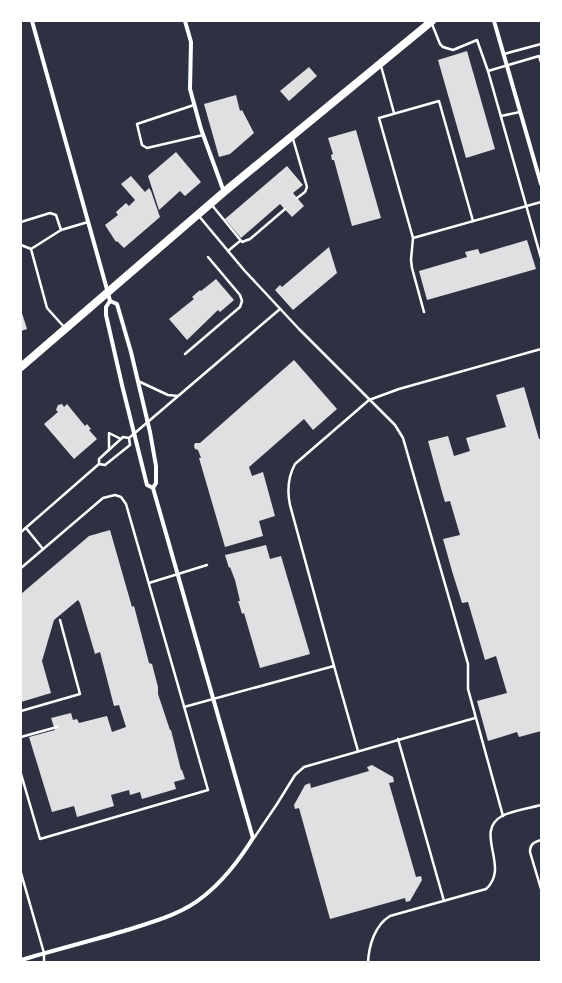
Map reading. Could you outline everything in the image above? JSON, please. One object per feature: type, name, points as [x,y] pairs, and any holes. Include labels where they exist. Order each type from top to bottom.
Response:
[{"type":"main road","points":[[21,367],[66,329],[109,297],[224,192],[431,21]]},
{"type":"street","points":[[21,960],[151,922],[185,909],[205,896],[222,880],[244,853],[253,838],[153,488],[148,485],[106,315],[106,307],[109,297],[32,21]]},
{"type":"street","points":[[185,21],[191,42],[190,89],[203,135],[224,192]]},
{"type":"street","points":[[494,21],[520,112],[539,168],[541,184]]},
{"type":"street","points":[[109,297],[117,304],[148,422],[156,466],[156,483],[153,488]]},
{"type":"lane","points":[[431,21],[440,44],[443,47],[453,50],[477,40],[488,70],[541,258]]},
{"type":"lane","points":[[504,54],[541,44]]},
{"type":"lane","points":[[488,70],[539,56],[541,62]]},
{"type":"lane","points":[[380,64],[394,113]]},
{"type":"lane","points":[[424,312],[412,268],[411,260],[413,238],[379,118],[439,101],[473,221]]},
{"type":"lane","points":[[195,105],[137,124],[142,145],[147,148],[203,135]]},
{"type":"lane","points":[[501,116],[520,112]]},
{"type":"lane","points":[[292,136],[307,187],[305,192],[297,198]]},
{"type":"lane","points":[[413,238],[541,202]]},
{"type":"lane","points":[[210,204],[240,241]]},
{"type":"lane","points":[[228,251],[240,241],[245,242],[250,239],[285,209]]},
{"type":"lane","points":[[21,222],[50,213],[56,215],[61,230]]},
{"type":"lane","points":[[198,215],[280,309],[305,336],[395,425],[403,438],[468,664],[468,689],[503,816]]},
{"type":"lane","points":[[31,250],[61,230],[88,222]]},
{"type":"lane","points":[[21,245],[31,250],[47,308],[66,329]]},
{"type":"lane","points":[[185,354],[240,307],[242,301],[240,295],[208,257]]},
{"type":"lane","points":[[129,438],[280,309]]},
{"type":"lane","points":[[358,750],[290,505],[288,488],[291,472],[299,459],[369,400],[398,389],[541,350]]},
{"type":"lane","points":[[138,381],[168,395],[178,396]]},
{"type":"lane","points":[[108,450],[109,433],[120,439]]},
{"type":"lane","points":[[100,464],[99,459],[120,439],[123,437],[129,438]]},
{"type":"lane","points":[[21,532],[100,464],[105,465],[130,445],[129,438]]},
{"type":"lane","points":[[21,568],[103,498],[111,495],[118,495],[123,499],[126,504],[208,790],[40,839],[21,774]]},
{"type":"lane","points":[[26,528],[43,549]]},
{"type":"lane","points":[[149,583],[207,565]]},
{"type":"lane","points":[[21,711],[80,694],[60,620]]},
{"type":"lane","points":[[184,707],[334,666]]},
{"type":"lane","points":[[253,838],[275,808],[295,774],[309,764],[475,718]]},
{"type":"lane","points":[[21,737],[57,727]]},
{"type":"lane","points":[[398,740],[444,901]]},
{"type":"lane","points":[[368,962],[378,926],[390,916],[486,889],[491,884],[495,875],[496,864],[490,835],[496,822],[503,816],[541,805]]},
{"type":"lane","points":[[541,840],[534,842],[530,846],[530,852],[541,889]]},
{"type":"lane","points":[[21,874],[44,954],[44,962]]},
{"type":"building","points":[[467,51],[495,149],[466,158],[438,60]]},
{"type":"building","points":[[309,67],[317,76],[289,101],[280,91]]},
{"type":"building","points":[[236,95],[240,111],[242,110],[254,133],[230,154],[219,157],[204,104]]},
{"type":"building","points":[[356,130],[381,218],[352,226],[334,160],[332,160],[331,155],[333,154],[328,138]]},
{"type":"building","points":[[176,152],[201,182],[185,196],[180,191],[159,210],[148,176]]},
{"type":"building","points":[[287,166],[303,185],[293,193],[304,206],[292,217],[280,204],[241,238],[225,219]]},
{"type":"building","points":[[131,176],[145,192],[149,188],[160,217],[124,248],[117,241],[116,242],[105,225],[118,215],[116,212],[126,203],[129,206],[135,200],[121,184]]},
{"type":"building","points":[[527,240],[536,269],[427,300],[419,271],[467,257],[465,252],[478,249],[480,254]]},
{"type":"building","points":[[329,247],[337,273],[293,310],[275,290],[280,285],[282,287]]},
{"type":"building","points":[[216,279],[234,300],[220,312],[218,310],[187,340],[169,319],[194,299],[192,297],[200,290],[201,291]]},
{"type":"building","points":[[21,310],[27,329],[21,331]]},
{"type":"building","points":[[294,360],[337,409],[313,430],[304,419],[249,467],[252,476],[263,472],[275,516],[259,521],[263,536],[225,547],[199,458],[201,458],[198,450],[195,449],[194,446],[195,443],[200,443]]},
{"type":"building","points":[[524,387],[539,439],[541,439],[541,731],[519,737],[517,732],[488,741],[477,701],[507,693],[496,656],[485,660],[468,602],[462,603],[443,539],[460,535],[450,501],[445,502],[428,441],[448,436],[454,456],[470,451],[466,438],[506,427],[496,395]]},
{"type":"building","points":[[62,404],[64,407],[67,404],[85,426],[87,424],[91,429],[89,430],[97,439],[74,459],[44,424],[58,412],[56,410],[58,405]]},
{"type":"building","points":[[110,530],[132,607],[134,606],[149,663],[152,664],[158,687],[158,694],[171,730],[181,770],[185,779],[174,782],[176,789],[142,799],[140,792],[130,795],[129,790],[111,795],[114,806],[77,817],[74,806],[52,812],[29,737],[55,730],[51,718],[71,713],[73,720],[77,719],[79,723],[107,716],[112,732],[126,727],[119,705],[114,706],[100,652],[95,654],[78,600],[54,620],[42,661],[51,693],[21,702],[21,594],[89,536]]},
{"type":"building","points":[[266,545],[270,559],[281,556],[310,654],[260,668],[244,613],[242,614],[238,601],[240,601],[235,580],[225,555]]},
{"type":"building","points":[[372,765],[393,777],[394,782],[389,783],[416,877],[421,876],[422,880],[410,901],[406,902],[405,898],[330,919],[299,808],[295,809],[294,805],[305,785],[310,783],[311,788],[369,771],[367,767]]}]
